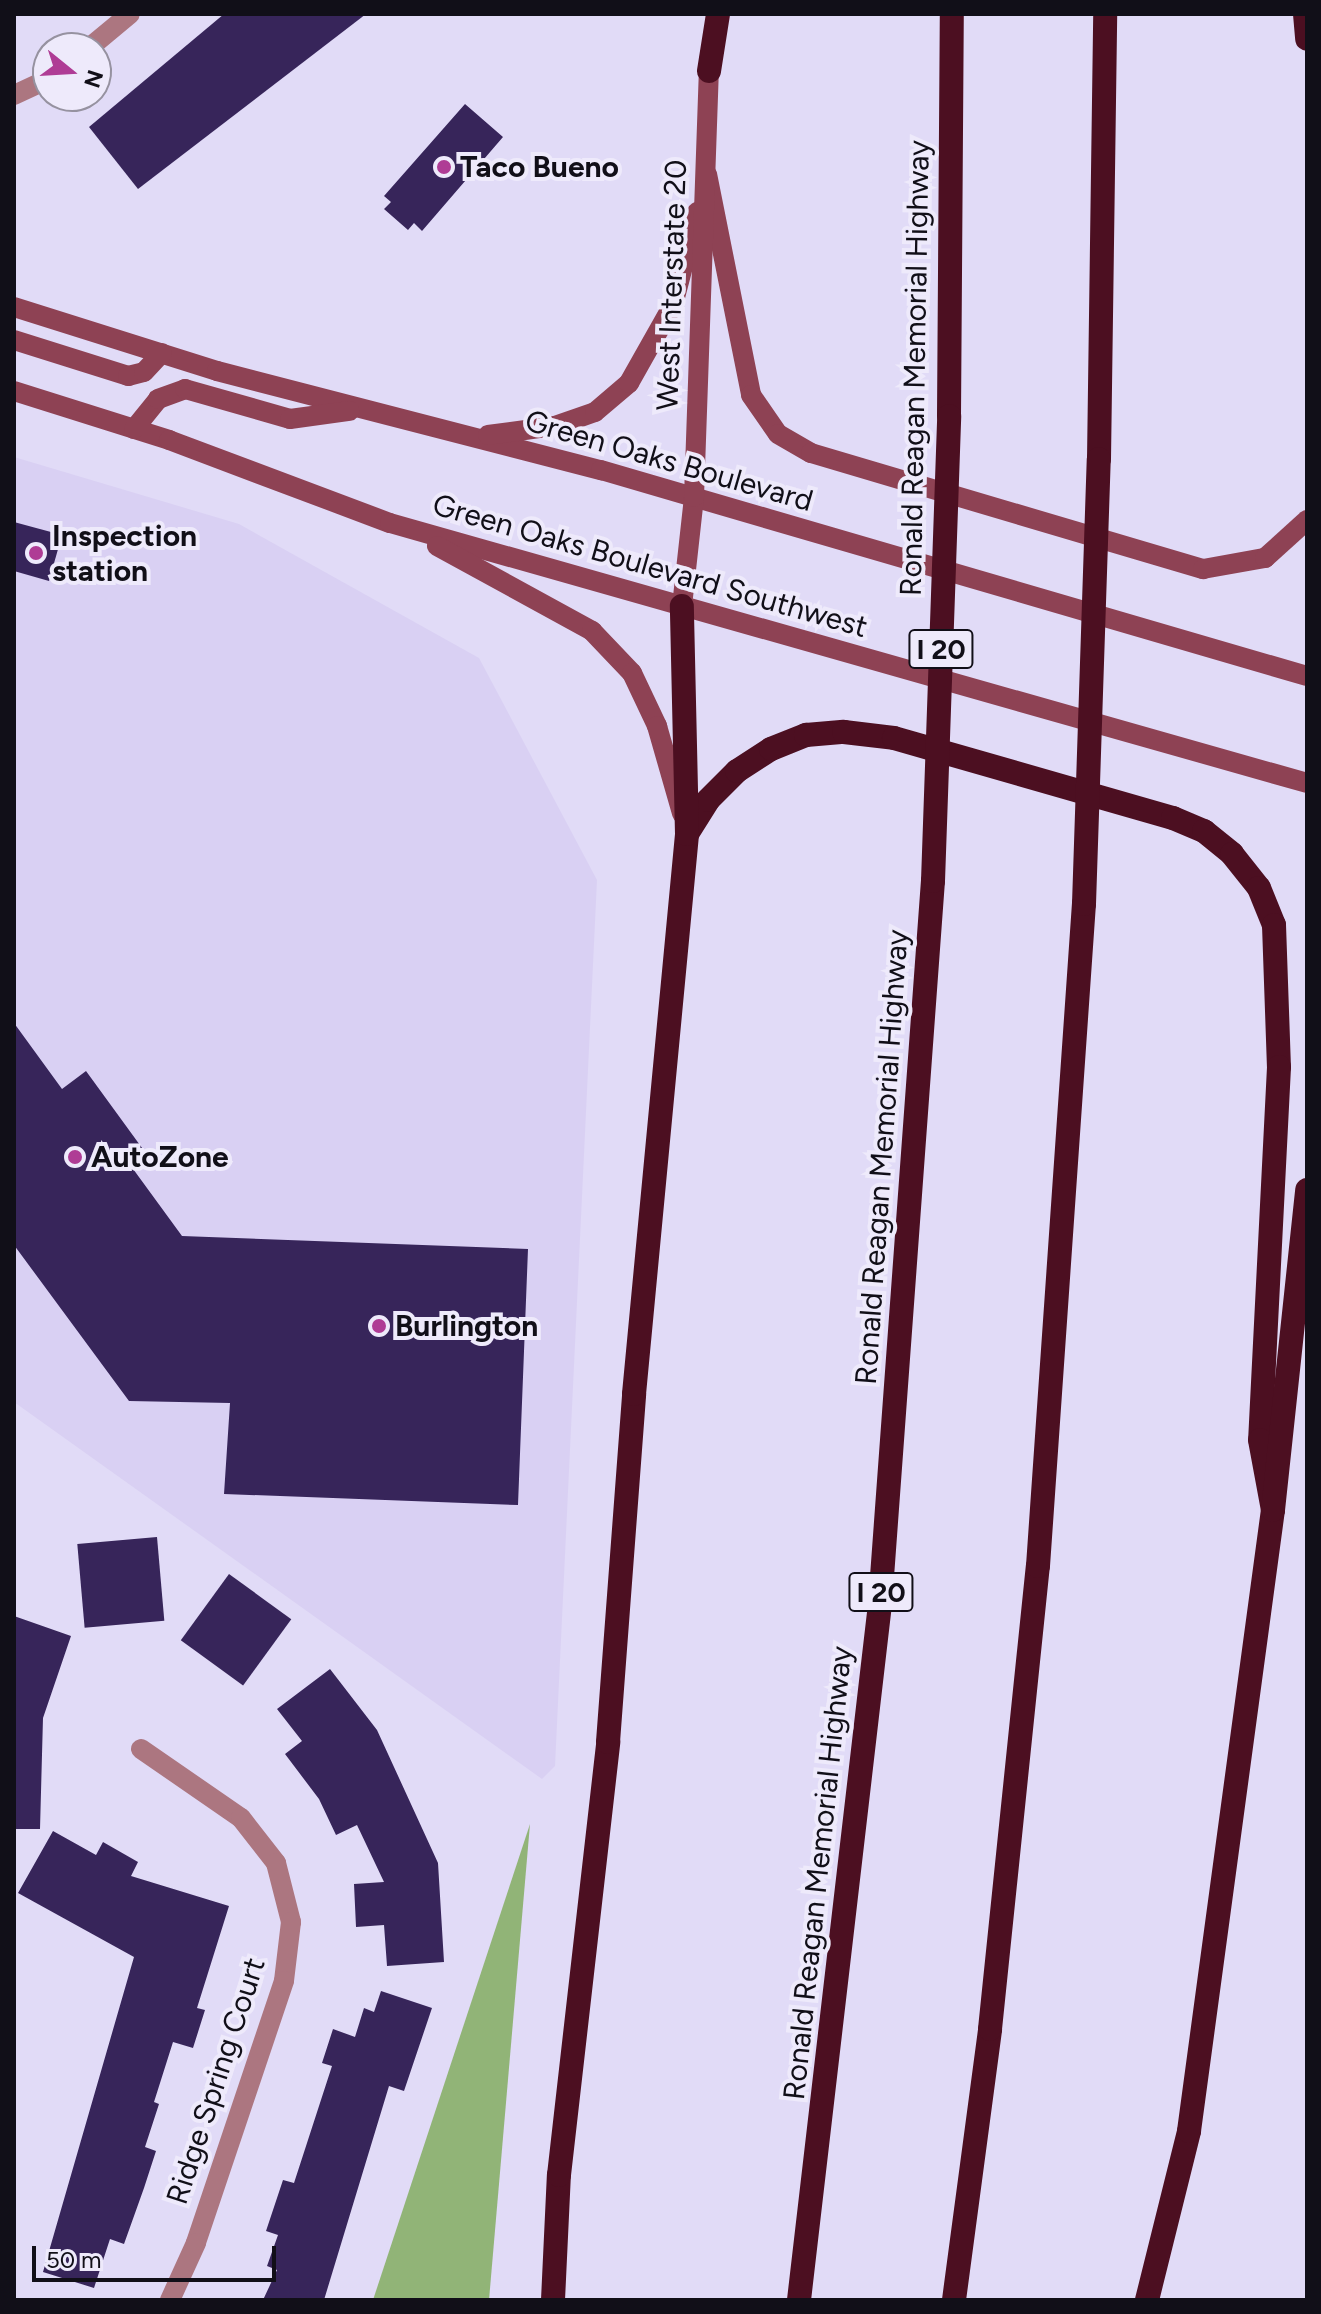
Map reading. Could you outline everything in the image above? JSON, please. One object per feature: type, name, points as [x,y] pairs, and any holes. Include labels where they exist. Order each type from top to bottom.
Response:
[{"type":"highway","points":[[709,71],[718,14]]},
{"type":"highway","name":"Ronald Reagan Memorial Highway","points":[[799,2300],[880,1604],[933,881],[949,416],[952,14]]},
{"type":"highway","points":[[954,2300],[990,2029],[1038,1566],[1084,904],[1099,459],[1105,14]]},
{"type":"highway","points":[[1305,14],[1307,39]]},
{"type":"highway","points":[[553,2300],[559,2175],[608,1742],[687,834],[682,606]]},
{"type":"highway","points":[[687,834],[708,800],[759,756],[806,735],[844,732],[894,738],[1173,818],[1204,831],[1232,854],[1259,888],[1274,925],[1279,1067],[1260,1440],[1273,1510]]},
{"type":"highway","points":[[1147,2300],[1189,2131],[1273,1510],[1307,1190]]},
{"type":"main road","name":"West Interstate 20","points":[[682,606],[694,497],[707,174],[707,14]]},
{"type":"main road","points":[[428,426],[483,435],[555,426],[595,412],[629,383],[673,305],[707,174]]},
{"type":"main road","points":[[707,174],[751,395],[778,434],[811,453],[1203,569],[1265,558],[1307,520]]},
{"type":"main road","name":"Green Oaks Boulevard","points":[[14,307],[357,410],[694,497],[1307,676]]},
{"type":"main road","points":[[14,340],[128,376],[144,372],[162,353]]},
{"type":"main road","points":[[134,429],[158,399],[185,389],[290,419],[357,410]]},
{"type":"main road","name":"Green Oaks Boulevard Southwest","points":[[14,391],[169,440],[390,523],[1307,783]]},
{"type":"main road","points":[[390,523],[497,575],[592,631],[635,677],[657,726],[687,834]]},
{"type":"street","points":[[108,32],[130,14]]},
{"type":"street","name":"Ridge Spring Court","points":[[141,1749],[241,1818],[276,1863],[291,1922],[284,1981],[196,2243],[170,2300]]},
{"type":"shaded area","points":[[14,457],[239,524],[479,658],[597,880],[555,1766],[542,1779],[14,1402]]},
{"type":"green space","points":[[530,1824],[489,2300],[373,2300]]},
{"type":"building","points":[[224,14],[366,14],[138,189],[89,127],[107,112],[112,112],[112,108]]},
{"type":"building","name":"Taco Bueno","points":[[465,104],[503,137],[422,231],[414,223],[408,230],[384,209],[391,202],[384,196]]},
{"type":"building","name":"Inspection station","points":[[14,522],[62,535],[49,581],[14,571]]},
{"type":"building","name":"Burlington","points":[[14,1023],[62,1089],[86,1071],[145,1152],[128,1162],[182,1236],[528,1249],[518,1505],[224,1494],[230,1403],[129,1401],[14,1245]]},
{"type":"building","points":[[157,1537],[164,1621],[85,1628],[77,1544]]},
{"type":"building","points":[[229,1574],[291,1619],[243,1686],[181,1640]]},
{"type":"building","points":[[14,1616],[71,1636],[43,1718],[40,1829],[14,1829]]},
{"type":"building","points":[[330,1669],[377,1730],[438,1863],[444,1962],[387,1966],[384,1925],[356,1927],[354,1884],[384,1882],[357,1825],[336,1835],[319,1799],[285,1754],[302,1741],[277,1709]]},
{"type":"building","points":[[53,1831],[96,1855],[103,1842],[138,1862],[131,1876],[229,1906],[197,2008],[205,2010],[193,2048],[173,2042],[154,2102],[159,2104],[145,2147],[156,2151],[144,2188],[124,2244],[110,2239],[94,2288],[43,2272],[134,1957],[18,1893]]},
{"type":"building","points":[[381,1991],[432,2008],[404,2091],[389,2086],[324,2300],[263,2300],[277,2270],[267,2266],[278,2235],[266,2231],[283,2180],[294,2183],[332,2066],[322,2063],[333,2029],[355,2037],[364,2008],[374,2012]]},
{"type":"place","name":"Taco Bueno","points":[[444,167]]},
{"type":"place","name":"Inspection station","points":[[36,553]]},
{"type":"place","name":"AutoZone","points":[[75,1157]]},
{"type":"place","name":"Burlington","points":[[379,1326]]}]
